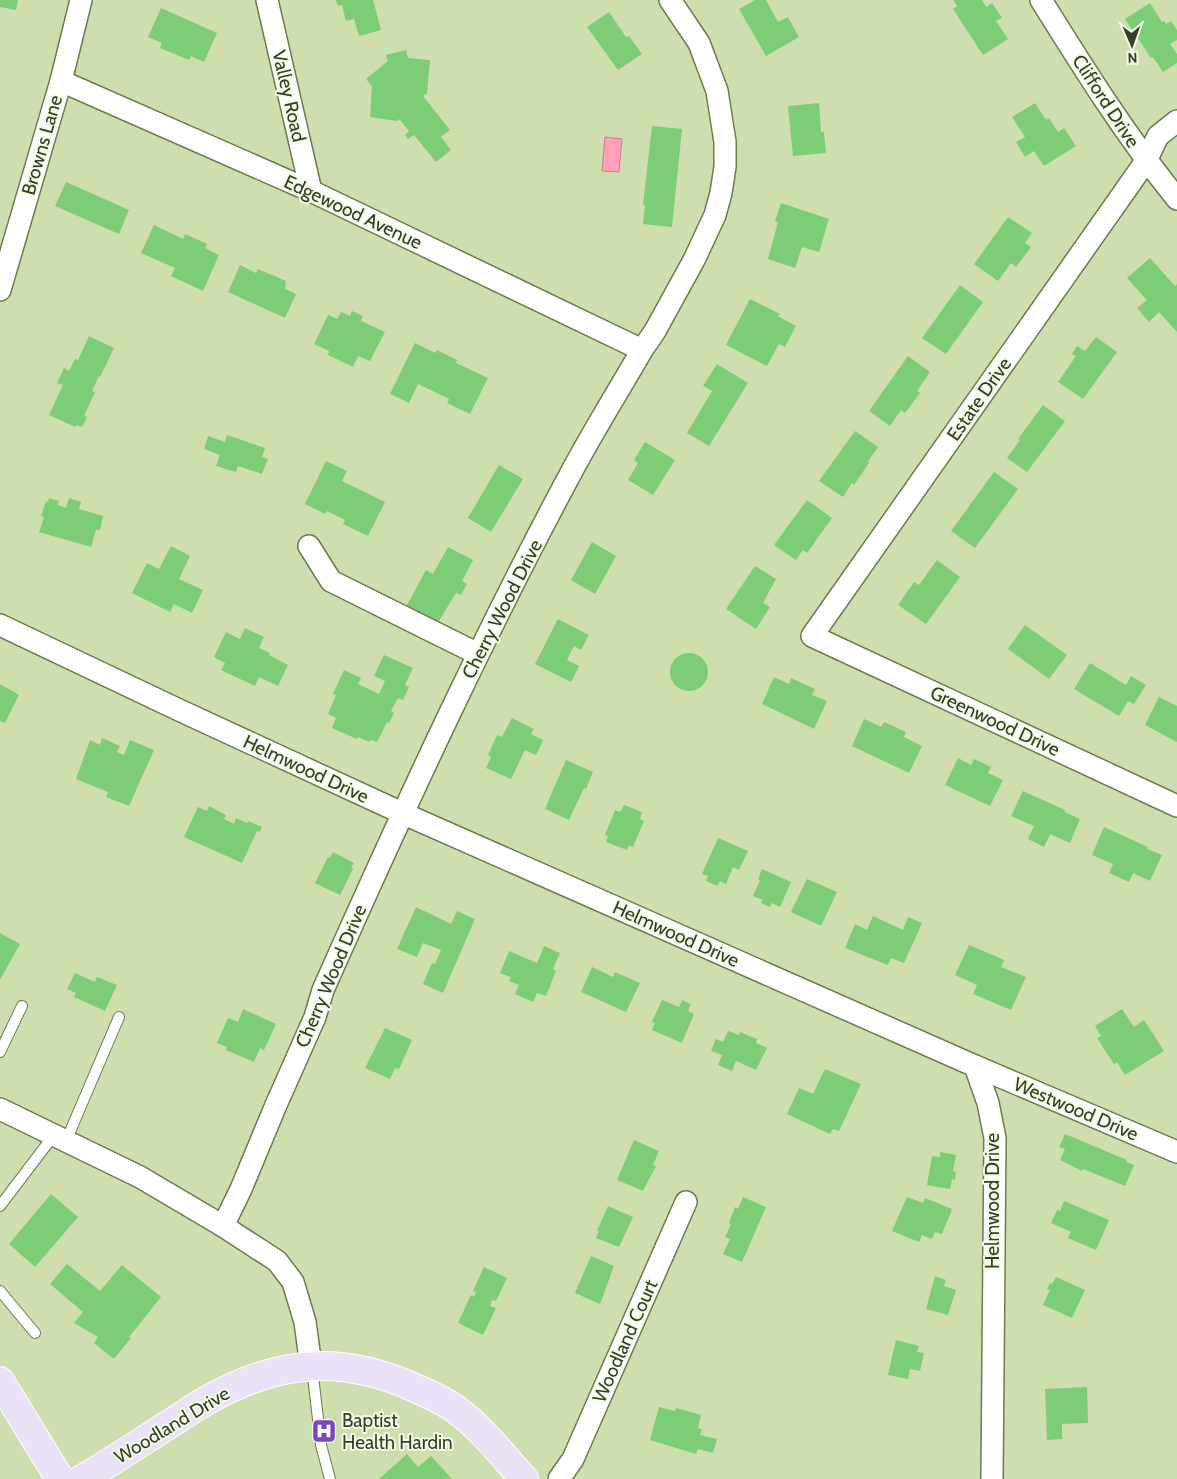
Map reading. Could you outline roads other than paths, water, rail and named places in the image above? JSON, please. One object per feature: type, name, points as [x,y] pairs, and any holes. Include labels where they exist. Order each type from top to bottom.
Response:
[{"type":"main road","name":"Woodland Drive","points":[[82,1479],[211,1398],[261,1375],[290,1368],[311,1366],[337,1366],[395,1379],[436,1397],[458,1411],[524,1479]]},
{"type":"main road","points":[[0,1381],[60,1479]]},
{"type":"street","name":"Browns Lane","points":[[0,290],[61,81],[81,0]]},
{"type":"street","name":"Valley Road","points":[[266,0],[311,191]]},
{"type":"street","name":"Cherry Wood Drive","points":[[223,1226],[241,1189],[315,1017],[323,990],[402,813],[478,654],[572,470],[664,315],[694,260],[715,214],[722,193],[725,167],[725,142],[717,91],[699,43],[670,0]]},
{"type":"street","name":"Clifford Drive","points":[[1041,0],[1114,116],[1146,161],[1177,199]]},
{"type":"street","name":"Edgewood Avenue","points":[[61,81],[311,191],[642,350]]},
{"type":"street","name":"Estate Drive","points":[[812,636],[1146,161],[1158,136],[1177,121]]},
{"type":"street","points":[[309,546],[331,581],[478,654]]},
{"type":"street","name":"Helmwood Drive","points":[[0,625],[402,813],[975,1066],[988,1103],[995,1138],[992,1479]]},
{"type":"street","name":"Greenwood Drive","points":[[812,636],[1177,806]]},
{"type":"street","name":"Westwood Drive","points":[[975,1066],[1177,1152]]},
{"type":"street","points":[[0,1108],[140,1177],[223,1226],[277,1261],[293,1282],[306,1322],[311,1366]]},
{"type":"street","name":"Woodland Court","points":[[559,1479],[573,1459],[686,1202]]},
{"type":"lane","points":[[0,1052],[22,1006]]},
{"type":"lane","points":[[0,1206],[60,1138],[119,1017]]},
{"type":"lane","points":[[0,1291],[35,1333]]},
{"type":"lane","points":[[311,1366],[321,1445],[330,1479]]},
{"type":"place","name":"Baptist Health Hardin","points":[[324,1431]]}]
